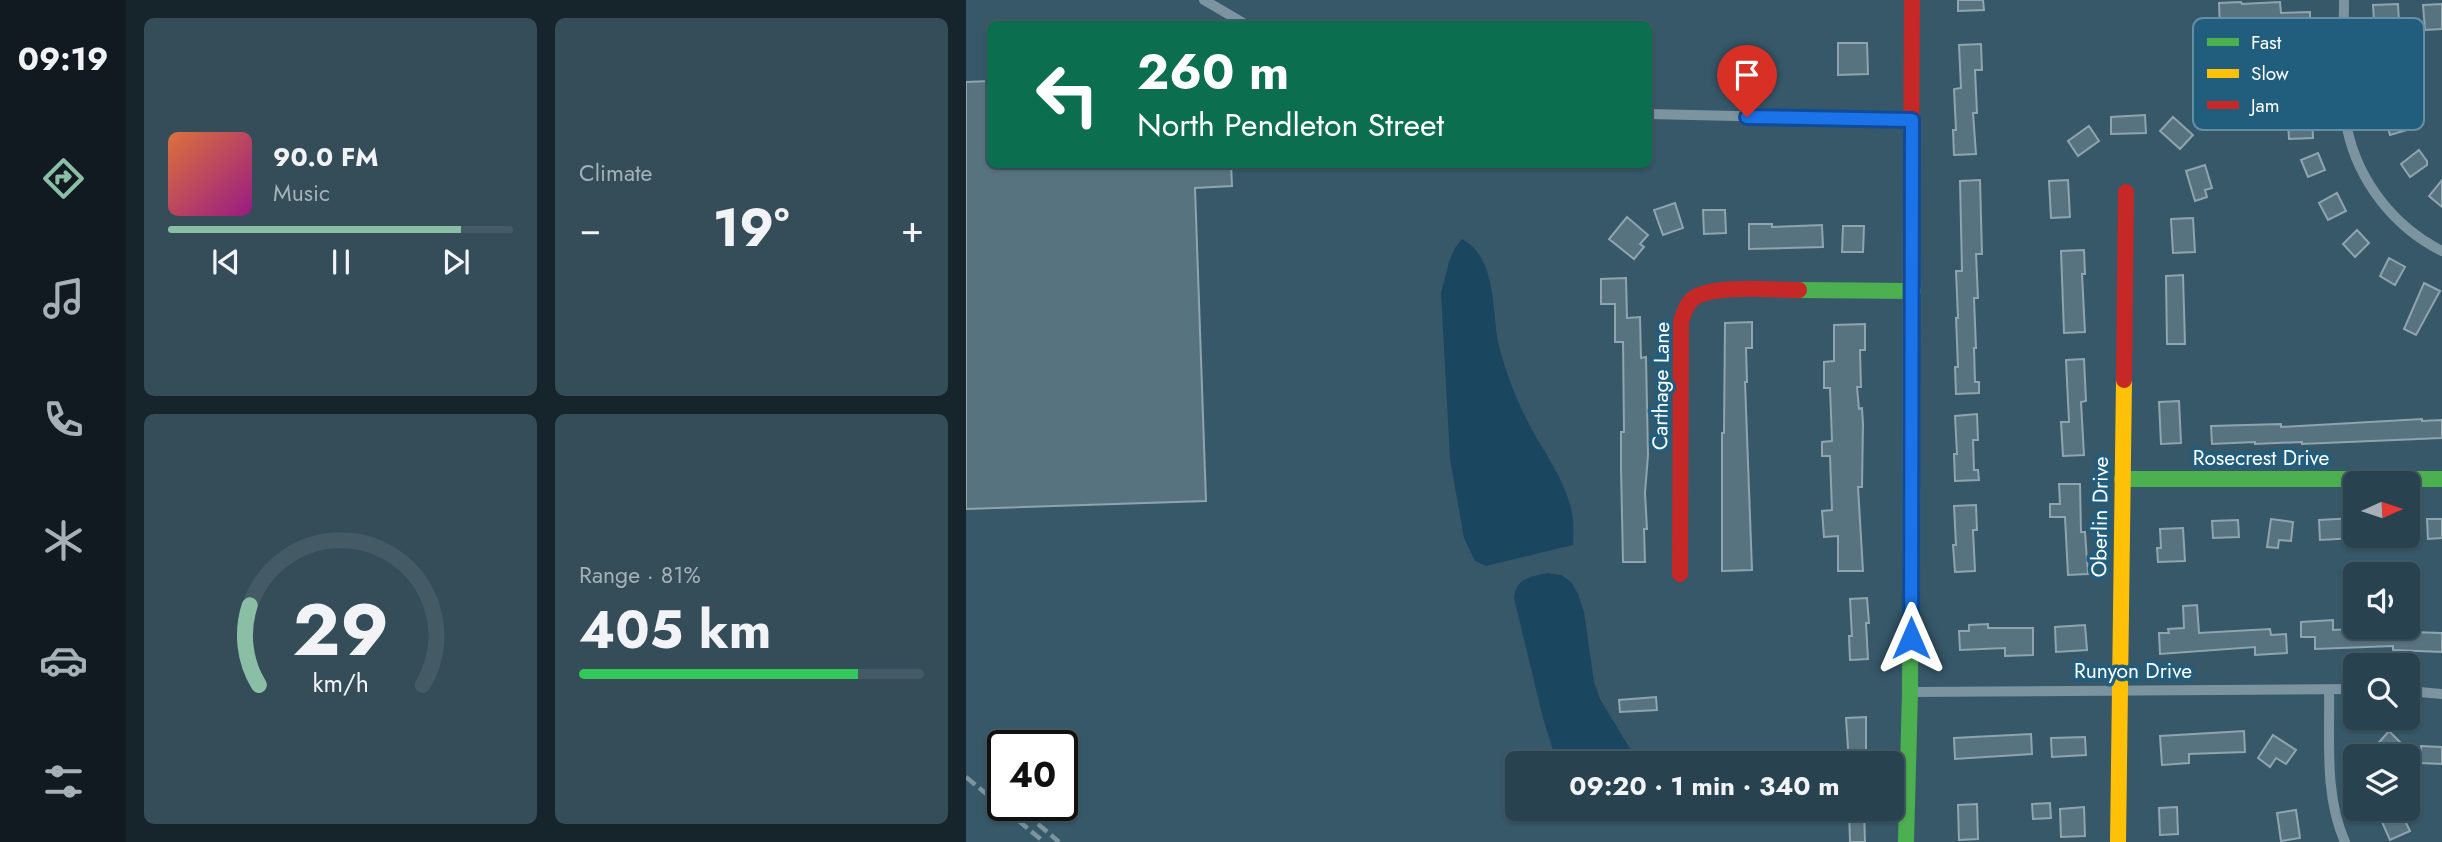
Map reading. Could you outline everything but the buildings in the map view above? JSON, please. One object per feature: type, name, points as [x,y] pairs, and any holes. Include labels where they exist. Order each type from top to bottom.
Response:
[{"type":"street","points":[[1205,0],[1240,21]]},
{"type":"street","points":[[1906,842],[1913,291],[1912,0]]},
{"type":"street","points":[[2344,0],[2344,18]]},
{"type":"street","points":[[1652,114],[1912,120]]},
{"type":"street","points":[[2349,130],[2352,146],[2366,180],[2392,215],[2423,242],[2442,251]]},
{"type":"street","name":"Oberlin Drive","points":[[2118,842],[2126,192]]},
{"type":"street","name":"Carthage Lane","points":[[1680,574],[1681,322],[1685,305],[1695,296],[1712,290],[1913,291]]},
{"type":"street","name":"Rosecrest Drive","points":[[2122,479],[2442,479]]},
{"type":"street","name":"Runyon Drive","points":[[1910,692],[2343,689]]},
{"type":"street","points":[[2329,690],[2332,792],[2335,814],[2345,842]]},
{"type":"street","points":[[2420,692],[2442,694]]},
{"type":"water","points":[[1462,239],[1474,248],[1482,259],[1491,287],[1499,346],[1508,377],[1525,417],[1565,490],[1573,521],[1573,545],[1486,566],[1475,561],[1464,538],[1450,459],[1441,293],[1449,262]]},
{"type":"water","points":[[1547,573],[1561,575],[1571,582],[1578,594],[1584,612],[1594,682],[1600,699],[1631,751],[1553,751],[1514,598],[1521,582]]},
{"type":"railway","points":[[966,777],[1044,842]]},
{"type":"railway","points":[[1038,824],[1059,842]]},
{"type":"traffic: fast","points":[[1906,842],[1910,692],[1911,192]]},
{"type":"traffic: fast","points":[[1799,290],[1913,291]]},
{"type":"traffic: fast","points":[[2122,479],[2442,479]]},
{"type":"traffic: slow","points":[[2118,842],[2124,380]]},
{"type":"traffic: jam","points":[[1911,192],[1912,0]]},
{"type":"traffic: jam","points":[[2124,380],[2126,192]]},
{"type":"traffic: jam","points":[[1680,574],[1681,322],[1686,309],[1694,298],[1715,291],[1799,290]]},
{"type":"route","points":[[1747,117],[1912,120],[1911,638]]}]
